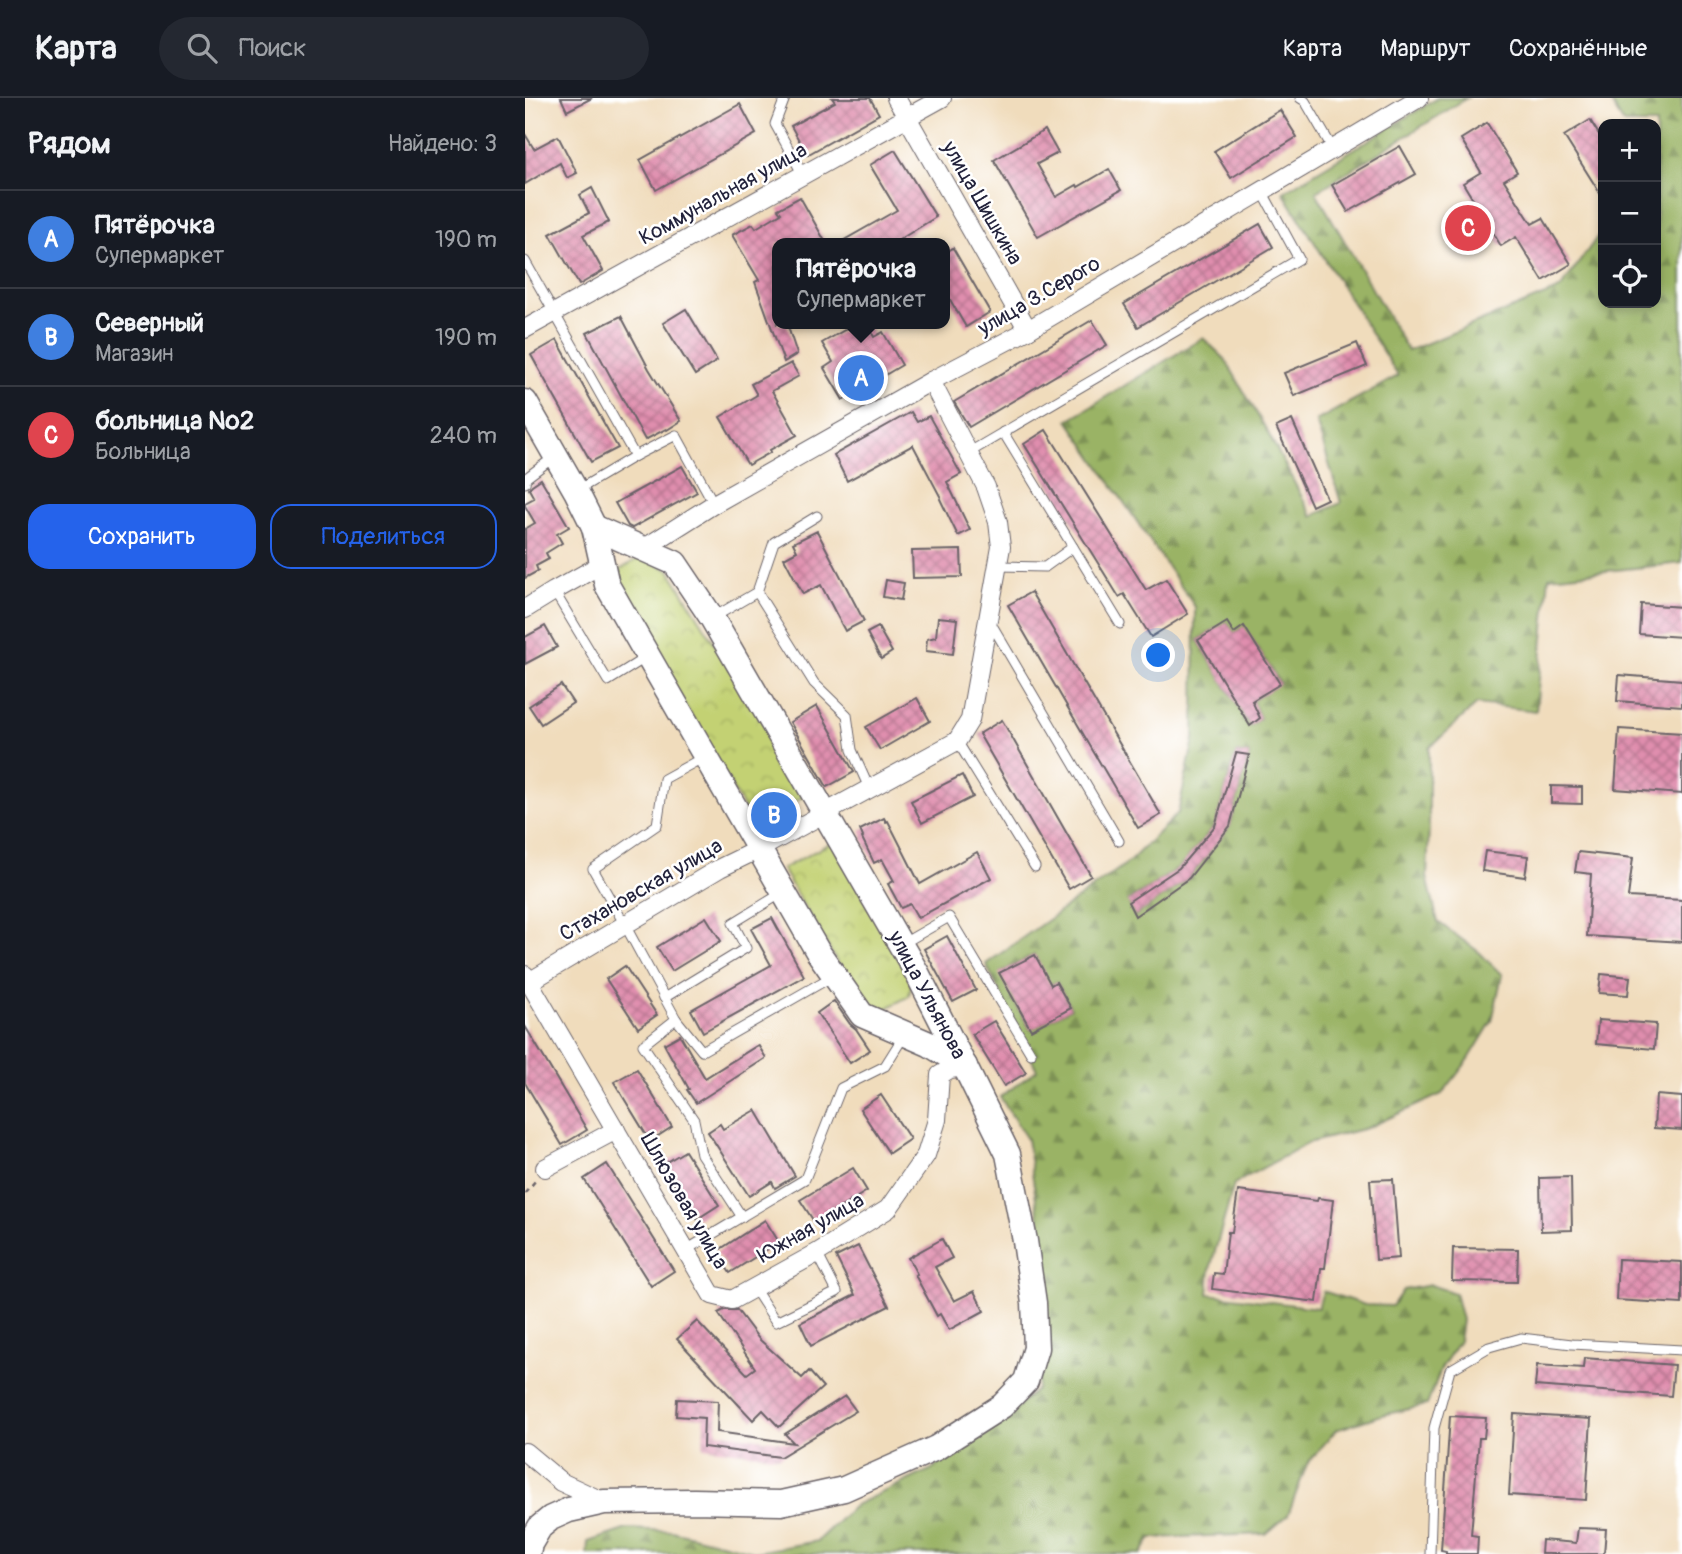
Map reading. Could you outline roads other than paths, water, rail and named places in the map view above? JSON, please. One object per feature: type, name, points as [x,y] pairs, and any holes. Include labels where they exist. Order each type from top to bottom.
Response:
[{"type":"street","name":"улица Шишкина","points":[[896,98],[1028,330]]},
{"type":"street","name":"Коммунальная улица","points":[[525,329],[942,98]]},
{"type":"street","name":"улица З.Серого","points":[[643,549],[714,504],[1028,330],[1419,98]]},
{"type":"street","points":[[931,382],[986,487],[998,522],[1001,547],[970,720],[957,741]]},
{"type":"street","name":"улица Ульянова","points":[[525,402],[594,527],[607,585],[818,952],[862,1015],[929,1044],[965,1067]]},
{"type":"street","name":"улица Ульянова","points":[[594,527],[675,563],[712,618],[901,945],[965,1067]]},
{"type":"street","points":[[525,609],[554,590],[602,565]]},
{"type":"street","name":"Стахановская улица","points":[[527,978],[625,925],[720,868],[957,741]]},
{"type":"street","name":"Шлюзовая улица","points":[[527,978],[712,1295]]},
{"type":"street","points":[[528,1554],[530,1544],[540,1527],[551,1518],[569,1510],[604,1502],[781,1503],[844,1489],[936,1448],[1002,1406],[1026,1381],[1036,1348],[1034,1303],[1025,1241],[1008,1154],[965,1067]]},
{"type":"street","name":"Южная улица","points":[[712,1295],[732,1300],[817,1253],[888,1209],[926,1155],[937,1120],[940,1075],[950,1069],[965,1067]]},
{"type":"street","name":"Шлюзовая улица","points":[[545,1168],[616,1130]]},
{"type":"street","points":[[525,1452],[561,1482],[604,1502]]},
{"type":"lane","points":[[785,98],[775,124],[803,175]]},
{"type":"lane","points":[[1300,98],[1305,101],[1333,149]]},
{"type":"lane","points":[[968,453],[1299,259],[1262,191]]},
{"type":"lane","points":[[525,261],[635,456]]},
{"type":"lane","points":[[1003,432],[1120,624]]},
{"type":"lane","points":[[576,491],[676,435],[714,504]]},
{"type":"lane","points":[[525,483],[526,478],[556,456]]},
{"type":"lane","points":[[712,618],[757,592],[774,542],[817,516]]},
{"type":"lane","points":[[998,566],[1045,567],[1073,547]]},
{"type":"lane","points":[[554,590],[608,681],[648,657]]},
{"type":"lane","points":[[757,592],[814,683],[846,716],[852,750],[869,788]]},
{"type":"lane","points":[[988,618],[1119,841]]},
{"type":"lane","points":[[957,741],[1035,867]]},
{"type":"lane","points":[[705,756],[664,779],[657,825],[593,869],[676,1019],[702,1051],[834,975]]},
{"type":"lane","points":[[664,998],[745,948],[733,923],[784,892]]},
{"type":"lane","points":[[901,945],[949,917],[1031,1054]]},
{"type":"lane","points":[[676,1019],[643,1045],[694,1119],[701,1154],[742,1217]]},
{"type":"lane","points":[[686,1250],[805,1180],[841,1088],[885,1066],[905,1033]]},
{"type":"lane","points":[[754,1288],[776,1322],[838,1292],[817,1253]]},
{"type":"lane","points":[[1430,1554],[1434,1428],[1450,1370],[1489,1347],[1521,1339],[1682,1350]]},
{"type":"place","name":"больница №2","points":[[1468,228]]},
{"type":"place","name":"Пятёрочка","points":[[861,378]]},
{"type":"place","name":"Северный","points":[[774,815]]}]
